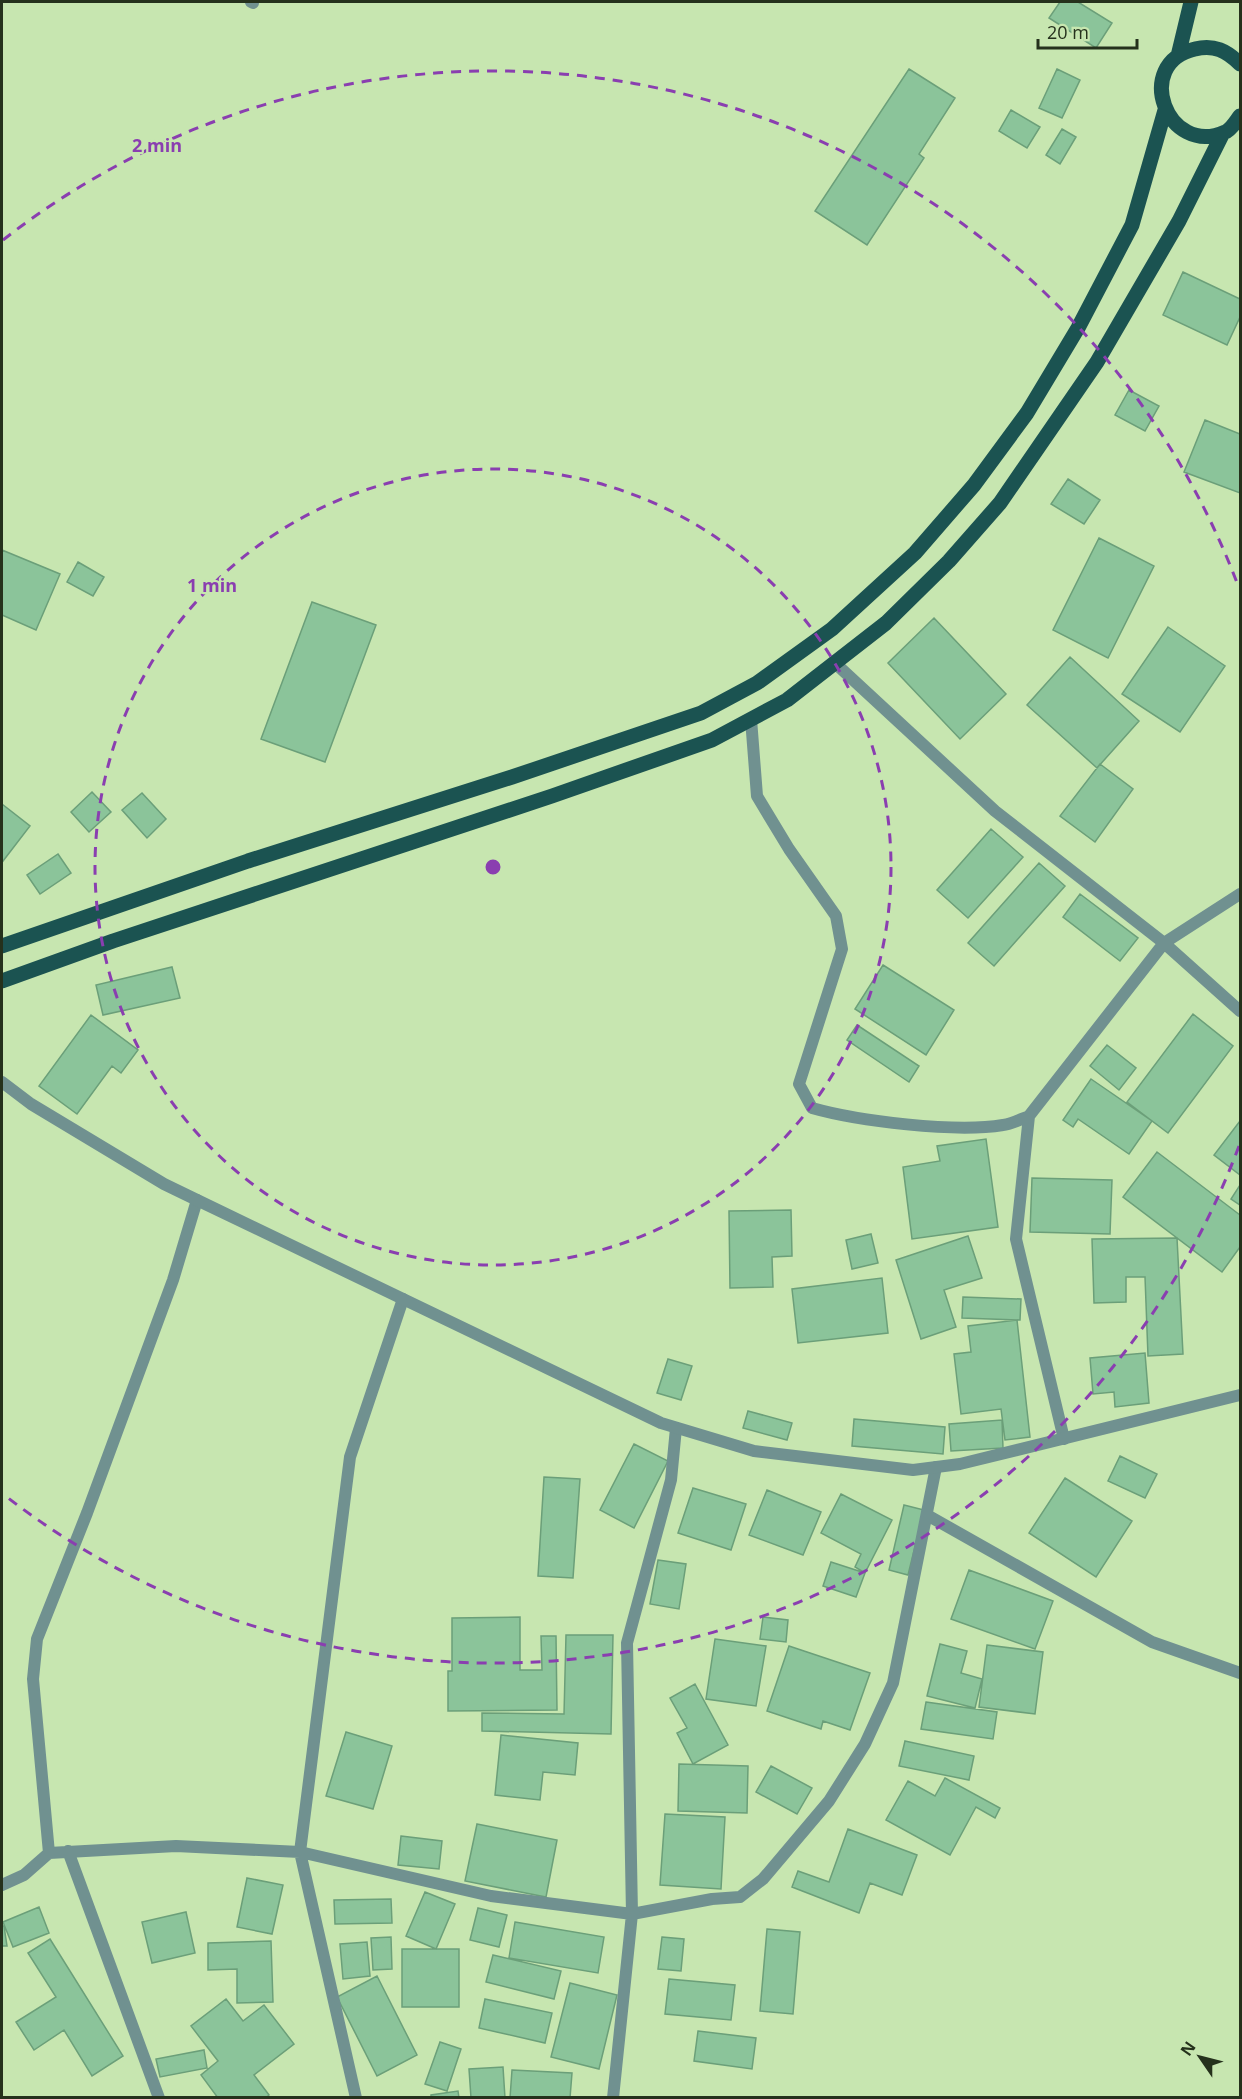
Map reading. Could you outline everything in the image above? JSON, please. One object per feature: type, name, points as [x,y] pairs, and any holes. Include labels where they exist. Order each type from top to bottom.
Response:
[{"type":"main road","points":[[1178,56],[1191,2]]},
{"type":"main road","points":[[1223,133],[1204,136],[1188,132],[1174,123],[1165,110],[1161,87],[1169,65],[1178,56],[1204,47],[1217,48],[1240,64]]},
{"type":"main road","points":[[1240,57],[1240,64]]},
{"type":"main road","points":[[2,946],[248,861],[512,777],[701,713],[757,683],[832,628],[915,553],[974,485],[1027,413],[1078,328],[1132,225],[1165,110]]},
{"type":"main road","points":[[2,981],[112,941],[552,796],[712,740],[787,700],[886,624],[949,561],[1000,503],[1097,362],[1179,221],[1223,133],[1240,116]]},
{"type":"street","points":[[836,664],[995,811],[1164,943],[1240,1011]]},
{"type":"street","points":[[751,719],[757,796],[789,849],[836,916],[842,950],[799,1084],[812,1107],[837,1115],[956,1128],[1004,1125],[1029,1116]]},
{"type":"street","points":[[1064,1439],[1016,1239],[1029,1116],[1164,943],[1240,894]]},
{"type":"street","points":[[2,1082],[31,1104],[164,1184],[196,1200],[651,1418],[676,1428],[754,1451],[913,1470],[960,1464],[1240,1395]]},
{"type":"street","points":[[49,1854],[33,1679],[37,1640],[87,1513],[173,1280],[196,1200]]},
{"type":"street","points":[[356,2097],[300,1852],[350,1457],[403,1299]]},
{"type":"street","points":[[613,2097],[632,1914],[627,1643],[671,1480],[676,1428]]},
{"type":"street","points":[[2,1885],[24,1875],[49,1854],[176,1846],[300,1852],[491,1896],[632,1914],[712,1899],[740,1898],[764,1879],[829,1801],[865,1744],[893,1683],[936,1467]]},
{"type":"street","points":[[927,1515],[1152,1642],[1240,1673]]},
{"type":"street","points":[[68,1851],[159,2097]]},
{"type":"building","points":[[1060,2],[1078,2],[1112,23],[1096,48],[1049,18]]},
{"type":"building","points":[[909,69],[955,98],[919,154],[924,158],[867,245],[815,211]]},
{"type":"building","points":[[1057,69],[1080,80],[1062,118],[1039,108]]},
{"type":"building","points":[[1011,110],[1040,127],[1027,148],[999,131]]},
{"type":"building","points":[[1062,129],[1076,137],[1060,164],[1046,155]]},
{"type":"building","points":[[1183,272],[1240,299],[1240,317],[1227,345],[1163,315]]},
{"type":"building","points":[[1129,390],[1159,406],[1145,431],[1115,415]]},
{"type":"building","points":[[1205,420],[1240,434],[1240,493],[1184,472]]},
{"type":"building","points":[[1068,479],[1100,500],[1084,524],[1051,504]]},
{"type":"building","points":[[1099,538],[1154,566],[1108,658],[1053,630]]},
{"type":"building","points":[[2,550],[60,574],[36,630],[2,615]]},
{"type":"building","points":[[78,562],[104,577],[93,596],[67,582]]},
{"type":"building","points":[[312,602],[376,625],[325,762],[261,739]]},
{"type":"building","points":[[934,618],[1006,694],[960,739],[888,663]]},
{"type":"building","points":[[1168,627],[1225,666],[1180,732],[1122,694]]},
{"type":"building","points":[[1070,657],[1139,721],[1097,768],[1027,705]]},
{"type":"building","points":[[1100,764],[1133,789],[1095,842],[1060,816]]},
{"type":"building","points":[[92,792],[111,812],[89,832],[71,812]]},
{"type":"building","points":[[142,793],[166,819],[147,838],[122,810]]},
{"type":"building","points":[[2,804],[30,826],[3,861],[2,860]]},
{"type":"building","points":[[991,829],[1023,857],[968,918],[937,890]]},
{"type":"building","points":[[58,854],[71,873],[40,894],[27,875]]},
{"type":"building","points":[[1039,863],[1065,886],[994,966],[968,943]]},
{"type":"building","points":[[1080,894],[1138,938],[1120,961],[1063,917]]},
{"type":"building","points":[[883,965],[954,1010],[926,1055],[855,1009]]},
{"type":"building","points":[[172,967],[180,998],[103,1015],[96,985]]},
{"type":"building","points":[[1193,1014],[1233,1046],[1168,1133],[1127,1102]]},
{"type":"building","points":[[91,1015],[138,1050],[121,1073],[112,1066],[77,1114],[39,1086]]},
{"type":"building","points":[[857,1025],[919,1066],[909,1082],[847,1040]]},
{"type":"building","points":[[1107,1045],[1136,1068],[1119,1090],[1090,1066]]},
{"type":"building","points":[[1091,1079],[1152,1121],[1129,1154],[1078,1119],[1073,1127],[1063,1120]]},
{"type":"building","points":[[1240,1121],[1240,1175],[1214,1155]]},
{"type":"building","points":[[986,1139],[998,1227],[912,1239],[903,1167],[940,1161],[937,1146]]},
{"type":"building","points":[[1157,1152],[1240,1215],[1240,1247],[1222,1272],[1123,1197]]},
{"type":"building","points":[[1032,1178],[1112,1180],[1110,1234],[1030,1232]]},
{"type":"building","points":[[1240,1185],[1240,1205],[1231,1199]]},
{"type":"building","points":[[791,1210],[792,1256],[772,1257],[773,1287],[730,1288],[729,1211]]},
{"type":"building","points":[[871,1234],[878,1263],[852,1269],[846,1240]]},
{"type":"building","points":[[968,1236],[982,1278],[944,1290],[956,1327],[921,1339],[896,1260]]},
{"type":"building","points":[[1177,1238],[1183,1354],[1148,1356],[1145,1277],[1126,1277],[1126,1302],[1094,1303],[1092,1239]]},
{"type":"building","points":[[882,1278],[888,1333],[798,1343],[792,1289]]},
{"type":"building","points":[[963,1297],[1021,1299],[1020,1320],[962,1318]]},
{"type":"building","points":[[1017,1320],[1030,1437],[1005,1440],[1001,1409],[961,1414],[954,1354],[971,1352],[968,1326]]},
{"type":"building","points":[[1145,1353],[1149,1403],[1115,1407],[1114,1392],[1093,1394],[1090,1358]]},
{"type":"building","points":[[668,1359],[692,1366],[681,1400],[657,1393]]},
{"type":"building","points":[[748,1411],[792,1423],[787,1440],[743,1428]]},
{"type":"building","points":[[854,1419],[945,1427],[943,1454],[852,1446]]},
{"type":"building","points":[[1002,1420],[1003,1448],[951,1451],[949,1424]]},
{"type":"building","points":[[634,1444],[668,1461],[634,1528],[600,1510]]},
{"type":"building","points":[[1120,1456],[1157,1474],[1145,1498],[1108,1481]]},
{"type":"building","points":[[544,1477],[580,1479],[573,1578],[538,1576]]},
{"type":"building","points":[[1065,1478],[1132,1521],[1096,1577],[1029,1533]]},
{"type":"building","points":[[693,1488],[746,1504],[731,1550],[678,1533]]},
{"type":"building","points":[[767,1490],[821,1512],[803,1555],[749,1535]]},
{"type":"building","points":[[841,1494],[892,1520],[865,1573],[855,1567],[861,1554],[821,1533]]},
{"type":"building","points":[[904,1505],[924,1510],[908,1575],[889,1570]]},
{"type":"building","points":[[658,1560],[686,1564],[679,1609],[650,1604]]},
{"type":"building","points":[[831,1562],[865,1573],[856,1597],[823,1586]]},
{"type":"building","points":[[969,1570],[1053,1601],[1035,1649],[951,1619]]},
{"type":"building","points":[[520,1617],[520,1670],[542,1670],[541,1636],[556,1636],[557,1710],[448,1711],[448,1671],[452,1671],[452,1618]]},
{"type":"building","points":[[763,1617],[788,1620],[786,1642],[760,1639]]},
{"type":"building","points":[[566,1635],[613,1635],[611,1734],[482,1731],[482,1713],[564,1714]]},
{"type":"building","points":[[715,1639],[766,1646],[756,1706],[706,1699]]},
{"type":"building","points":[[940,1644],[967,1651],[961,1673],[982,1679],[975,1708],[927,1696]]},
{"type":"building","points":[[987,1645],[1043,1652],[1035,1714],[979,1707]]},
{"type":"building","points":[[789,1646],[870,1673],[850,1730],[823,1721],[821,1729],[767,1711]]},
{"type":"building","points":[[695,1684],[728,1745],[693,1764],[677,1733],[687,1728],[670,1698]]},
{"type":"building","points":[[926,1702],[997,1712],[993,1739],[921,1729]]},
{"type":"building","points":[[346,1732],[392,1746],[373,1809],[326,1796]]},
{"type":"building","points":[[501,1735],[578,1743],[575,1775],[543,1772],[540,1800],[495,1795]]},
{"type":"building","points":[[905,1741],[974,1756],[969,1780],[899,1766]]},
{"type":"building","points":[[679,1764],[748,1766],[747,1813],[678,1811]]},
{"type":"building","points":[[771,1766],[812,1788],[797,1814],[756,1792]]},
{"type":"building","points":[[945,1778],[1000,1808],[995,1818],[976,1807],[950,1855],[886,1820],[908,1781],[935,1796]]},
{"type":"building","points":[[665,1814],[725,1817],[721,1889],[660,1885]]},
{"type":"building","points":[[477,1824],[557,1840],[546,1897],[465,1881]]},
{"type":"building","points":[[848,1829],[917,1855],[902,1895],[870,1883],[859,1913],[792,1887],[798,1871],[829,1882]]},
{"type":"building","points":[[401,1836],[442,1841],[439,1869],[398,1865]]},
{"type":"building","points":[[247,1878],[283,1885],[272,1934],[237,1927]]},
{"type":"building","points":[[425,1892],[455,1904],[436,1949],[406,1936]]},
{"type":"building","points":[[391,1899],[392,1923],[335,1924],[334,1900]]},
{"type":"building","points":[[39,1907],[49,1933],[13,1947],[3,1922]]},
{"type":"building","points":[[478,1908],[507,1915],[499,1947],[470,1940]]},
{"type":"building","points":[[186,1912],[195,1953],[152,1963],[142,1922]]},
{"type":"building","points":[[515,1922],[604,1937],[598,1973],[509,1958]]},
{"type":"building","points":[[2,1926],[4,1926],[7,1946],[2,1946]]},
{"type":"building","points":[[767,1929],[800,1932],[793,2014],[760,2011]]},
{"type":"building","points":[[391,1937],[392,1969],[373,1970],[371,1938]]},
{"type":"building","points":[[662,1937],[684,1939],[681,1971],[658,1969]]},
{"type":"building","points":[[50,1939],[123,2056],[92,2076],[64,2030],[34,2050],[16,2022],[56,1997],[28,1953]]},
{"type":"building","points":[[271,1941],[273,2002],[237,2003],[237,1969],[208,1970],[208,1943]]},
{"type":"building","points":[[367,1942],[370,1976],[343,1979],[340,1944]]},
{"type":"building","points":[[402,1949],[459,1949],[459,2007],[402,2007]]},
{"type":"building","points":[[493,1955],[561,1971],[554,1999],[486,1982]]},
{"type":"building","points":[[377,1976],[417,2055],[377,2076],[337,1997]]},
{"type":"building","points":[[669,1979],[735,1985],[731,2020],[665,2014]]},
{"type":"building","points":[[570,1983],[617,1995],[599,2069],[551,2057]]},
{"type":"building","points":[[226,1999],[243,2021],[264,2005],[294,2044],[254,2075],[269,2095],[266,2098],[218,2098],[201,2075],[218,2061],[191,2026]]},
{"type":"building","points":[[485,1999],[552,2013],[545,2043],[479,2028]]},
{"type":"building","points":[[698,2031],[756,2038],[752,2069],[694,2061]]},
{"type":"building","points":[[440,2042],[461,2049],[447,2091],[425,2084]]},
{"type":"building","points":[[204,2050],[207,2068],[160,2077],[156,2059]]},
{"type":"building","points":[[503,2067],[505,2098],[471,2098],[469,2069]]},
{"type":"building","points":[[512,2070],[572,2073],[570,2098],[510,2098]]},
{"type":"building","points":[[458,2091],[459,2098],[431,2098],[431,2095]]}]
